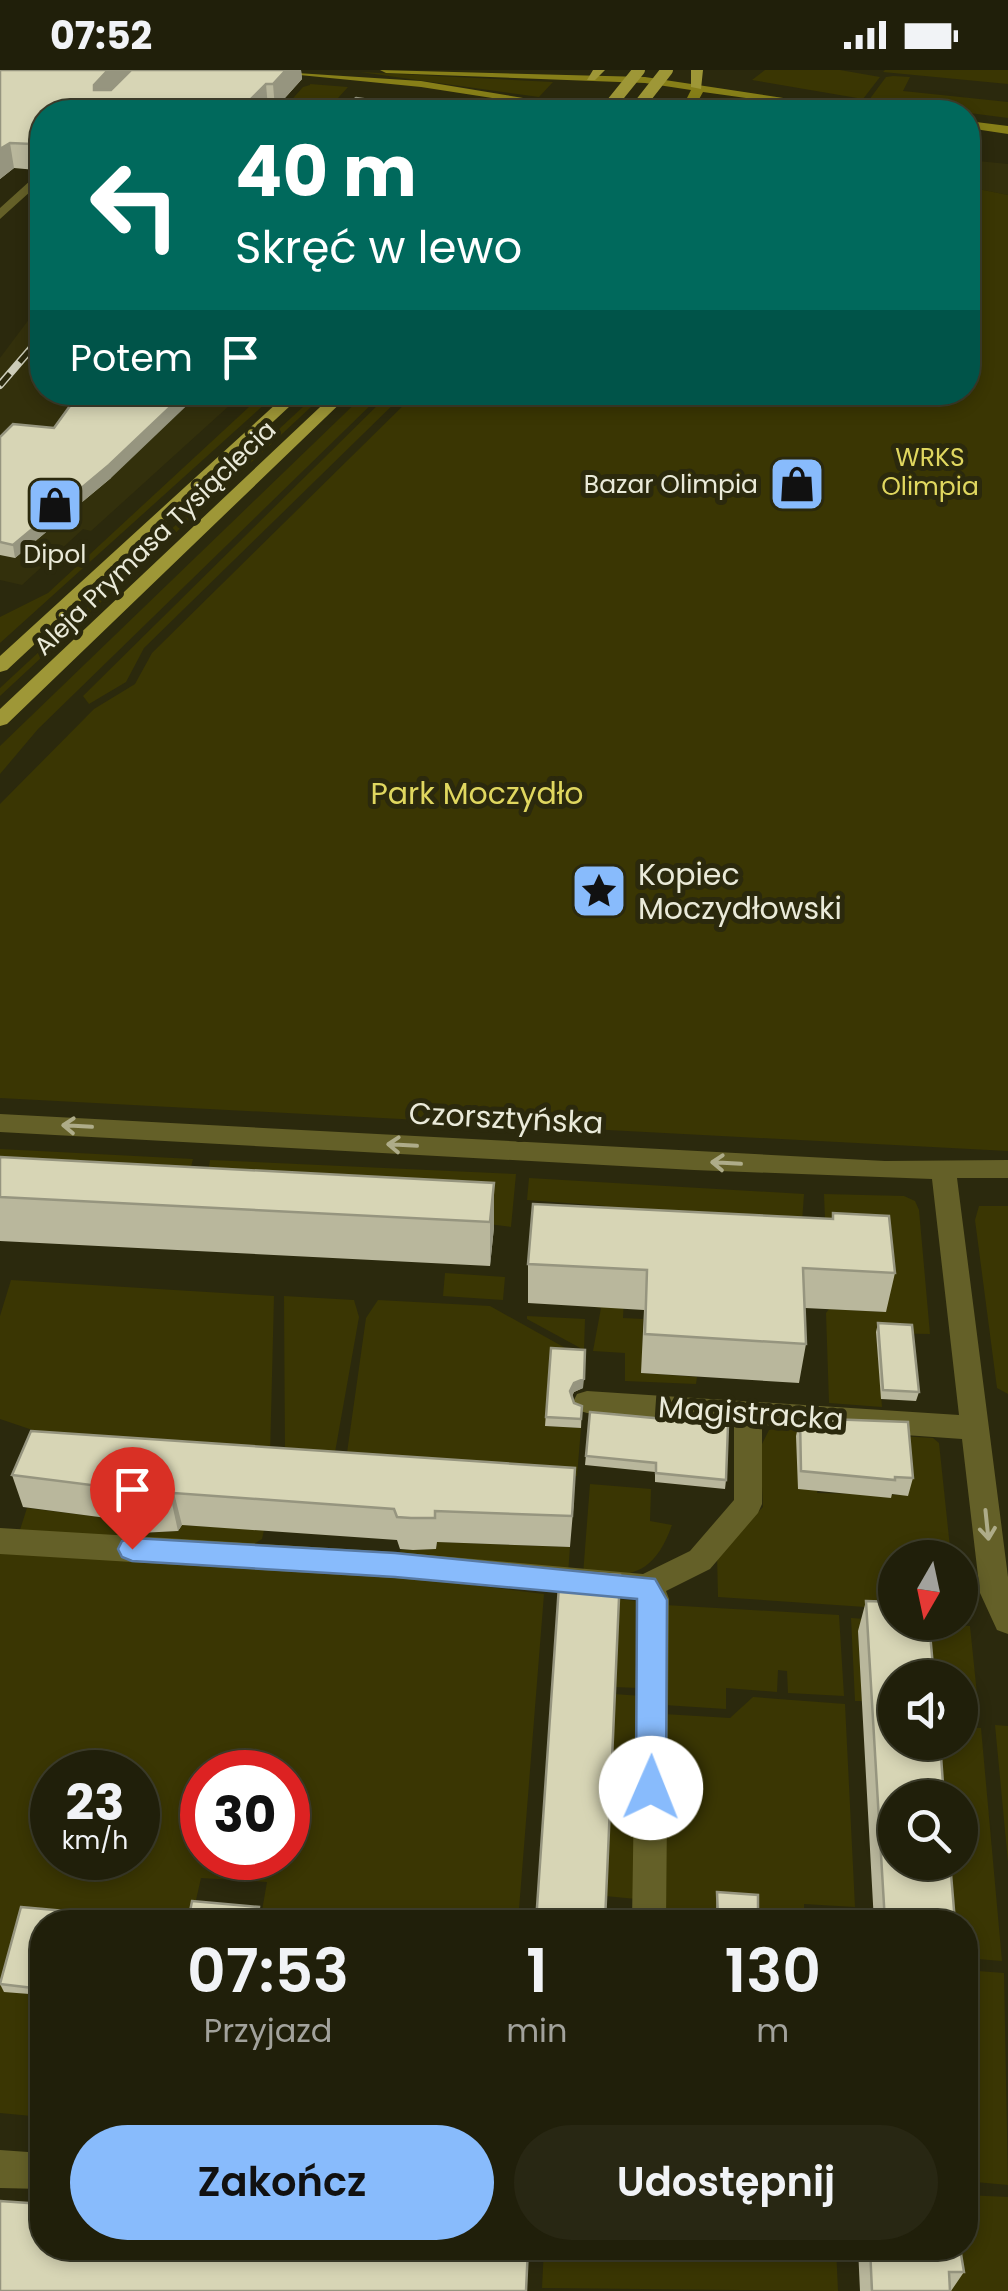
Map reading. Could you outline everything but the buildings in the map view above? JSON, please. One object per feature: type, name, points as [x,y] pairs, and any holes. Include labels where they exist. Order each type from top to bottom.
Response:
[{"type":"main road","points":[[255,70],[421,84],[510,100]]},
{"type":"main road","points":[[386,70],[595,74],[786,100]]},
{"type":"main road","points":[[614,100],[639,70]]},
{"type":"main road","points":[[643,100],[666,70]]},
{"type":"main road","points":[[695,100],[697,70]]},
{"type":"main road","points":[[574,100],[595,74]]},
{"type":"main road","points":[[980,126],[1008,130]]},
{"type":"main road","name":"Aleja Prymasa Tysiąclecia","points":[[0,666],[284,405]]},
{"type":"main road","name":"Aleja Prymasa Tysiąclecia","points":[[0,720],[331,405]]},
{"type":"street","points":[[0,215],[6,202],[30,183]]},
{"type":"street","name":"Czorsztyńska","points":[[0,1122],[824,1167],[1008,1170]]},
{"type":"street","points":[[944,1167],[995,1593],[1008,1620]]},
{"type":"street","name":"Magistracka","points":[[587,1402],[975,1428]]},
{"type":"street","points":[[0,1541],[395,1565],[645,1588],[700,1560],[748,1504],[748,1414]]},
{"type":"street","points":[[645,1588],[654,1600],[648,1910]]},
{"type":"street","points":[[0,2169],[30,2171]]},
{"type":"shaded area","points":[[980,161],[1008,164],[1008,195],[980,189]]},
{"type":"shaded area","points":[[30,318],[30,405],[230,405],[91,531],[83,529],[22,585],[0,580],[0,358]]},
{"type":"green space","points":[[765,70],[840,70],[880,77],[863,99],[752,80]]},
{"type":"green space","points":[[1008,70],[1008,84],[883,72]]},
{"type":"green space","points":[[360,72],[553,82],[539,97]]},
{"type":"green space","points":[[886,77],[910,77],[903,91],[1008,102],[1008,118],[980,114],[980,100],[869,100]]},
{"type":"green space","points":[[303,87],[348,87],[336,100],[291,100]]},
{"type":"green space","name":"Park Moczydło","points":[[980,189],[1008,195],[1008,1151],[0,1098],[0,804],[94,709],[135,684],[152,653],[404,405],[980,405]]},
{"type":"green space","points":[[251,405],[264,405],[0,643],[0,617],[48,593]]},
{"type":"green space","points":[[305,405],[313,405],[0,696],[0,688]]},
{"type":"green space","points":[[354,405],[371,405],[38,729],[0,774],[0,746]]},
{"type":"green space","points":[[378,405],[393,405],[144,648],[126,682],[89,704],[83,696]]},
{"type":"green space","points":[[0,1149],[193,1159],[180,1211],[0,1201]]},
{"type":"green space","points":[[210,1160],[516,1174],[511,1227],[206,1188]]},
{"type":"green space","points":[[529,1178],[804,1194],[800,1251],[627,1241],[623,1318],[643,1319],[642,1373],[697,1377],[696,1384],[625,1381],[625,1353],[593,1351],[601,1308],[596,1307],[605,1206],[527,1200]]},
{"type":"green space","points":[[824,1194],[904,1196],[915,1201],[919,1210],[930,1334],[876,1333],[882,1407],[829,1403],[826,1313],[829,1309],[886,1312],[825,1219]]},
{"type":"green space","points":[[979,1206],[1008,1206],[1008,1394],[997,1388],[975,1220]]},
{"type":"green space","points":[[445,1273],[505,1277],[503,1300],[443,1296]]},
{"type":"green space","points":[[11,1280],[274,1296],[270,1456],[68,1442],[0,1419],[0,1316]]},
{"type":"green space","points":[[284,1296],[354,1300],[359,1317],[334,1458],[285,1456]]},
{"type":"green space","points":[[378,1300],[490,1306],[585,1359],[546,1426],[581,1428],[577,1476],[346,1460],[366,1318]]},
{"type":"green space","points":[[527,1319],[585,1319],[584,1350]]},
{"type":"green space","points":[[769,1430],[829,1431],[817,1493],[908,1495],[865,1434],[933,1438],[939,1443],[949,1540],[878,1540],[878,1608],[718,1597],[717,1554],[763,1507],[760,1448]]},
{"type":"green space","points":[[590,1484],[651,1489],[650,1521],[672,1525],[649,1564],[628,1574],[583,1575]]},
{"type":"green space","points":[[27,1508],[133,1521],[129,1540],[19,1533]]},
{"type":"green space","points":[[182,1525],[264,1530],[262,1539],[249,1547],[138,1541],[140,1533],[178,1531]]},
{"type":"green space","points":[[437,1542],[570,1547],[568,1574],[401,1558],[400,1550],[436,1549]]},
{"type":"green space","points":[[0,1549],[394,1575],[544,1594],[519,1910],[262,1910],[267,1882],[234,1880],[310,1880],[310,1750],[180,1750],[180,1880],[201,1880],[194,1910],[30,1910],[30,1914],[25,1914],[4,1991],[30,1994],[30,2116],[0,2113]]},
{"type":"green space","points":[[562,1594],[638,1601],[639,1688],[614,1687]]},
{"type":"green space","points":[[665,1605],[839,1615],[844,1696],[788,1693],[787,1671],[778,1670],[777,1692],[726,1688],[726,1709],[664,1705]]},
{"type":"green space","points":[[851,1618],[878,1620],[878,1640],[971,1640],[973,1660],[904,1660],[858,1632],[862,1701],[855,1701]]},
{"type":"green space","points":[[614,1694],[642,1696],[636,1899],[605,1896]]},
{"type":"green space","points":[[753,1697],[845,1704],[855,1907],[804,1904],[804,1910],[664,1910],[664,1714],[730,1718]]},
{"type":"green space","points":[[995,1725],[1008,1726],[1008,1862]]},
{"type":"green space","points":[[978,1728],[981,1728],[1002,1961],[978,1959],[978,1910],[950,1910],[954,1904],[947,1880],[978,1880],[978,1780],[939,1780],[933,1760],[978,1760]]},
{"type":"green space","points":[[978,1971],[1004,1973],[1008,2185],[978,2182]]},
{"type":"green space","points":[[978,2196],[1008,2197],[1008,2291],[951,2291],[937,2260],[978,2260]]},
{"type":"green space","points":[[543,2260],[837,2260],[838,2291],[542,2288]]},
{"type":"railway","points":[[0,385],[30,350]]},
{"type":"place","name":"Bazar Olimpia","points":[[797,484]]},
{"type":"place","name":"Dipol","points":[[55,505]]},
{"type":"place","name":"Kopiec Moczydłowski","points":[[599,891]]},
{"type":"route","points":[[132,1549],[395,1565],[645,1588],[654,1600],[651,1788]]},
{"type":"park label","name":"WRKS Olimpia","points":[[930,472]]}]
